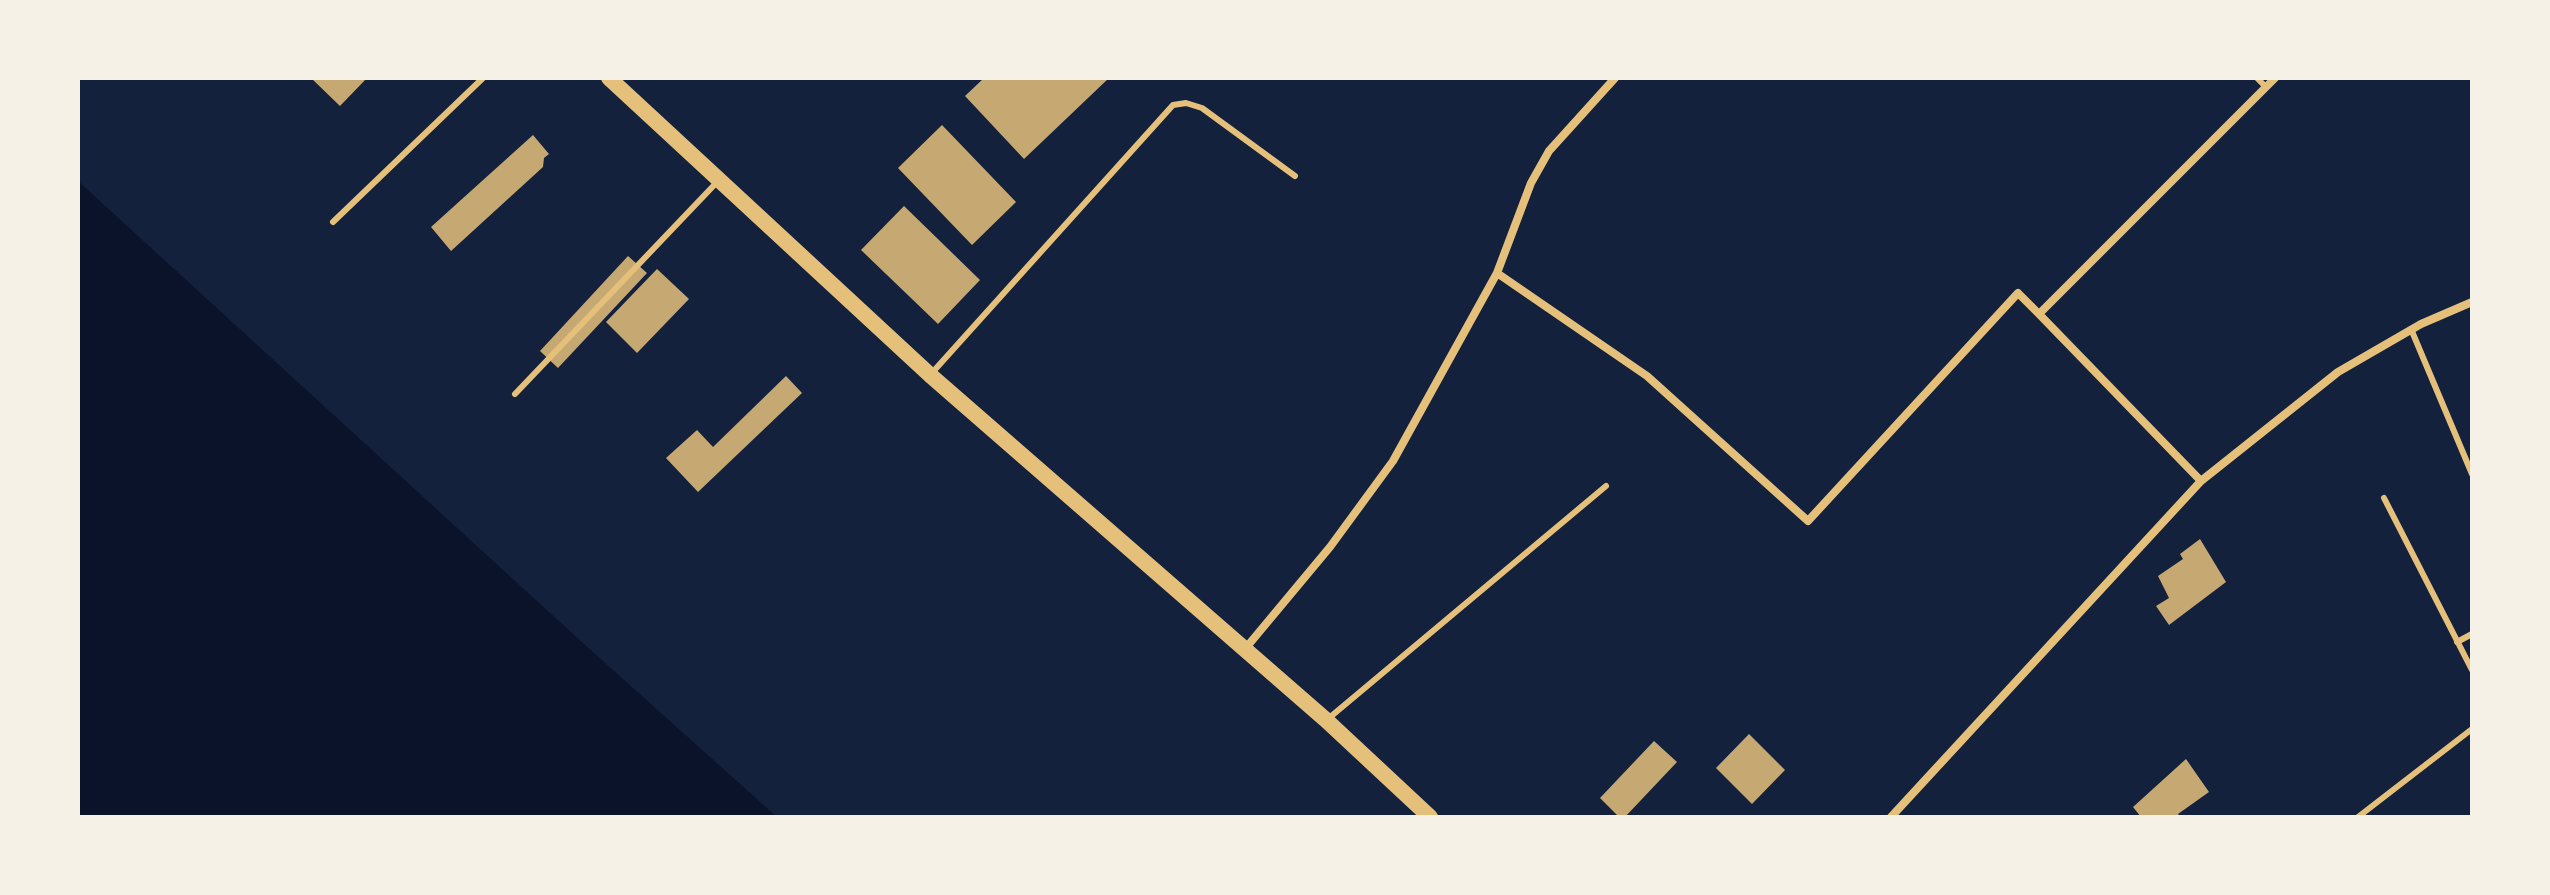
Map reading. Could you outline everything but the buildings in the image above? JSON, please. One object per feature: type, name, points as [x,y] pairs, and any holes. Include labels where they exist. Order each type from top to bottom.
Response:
[{"type":"main road","points":[[609,78],[930,375],[1326,720],[1430,817]]},
{"type":"street","points":[[1244,650],[1330,547],[1393,461],[1497,273],[1515,220],[1549,151],[1615,78]]},
{"type":"street","points":[[2039,314],[2275,78]]},
{"type":"street","points":[[1497,273],[1647,376],[1808,521],[2018,293],[2201,481]]},
{"type":"street","points":[[1891,817],[2201,481],[2338,372],[2411,329],[2472,302]]},
{"type":"lane","points":[[333,222],[483,78]]},
{"type":"lane","points":[[2257,78],[2266,87]]},
{"type":"lane","points":[[930,375],[1173,105],[1186,103],[1202,108],[1295,176]]},
{"type":"lane","points":[[515,394],[719,180]]},
{"type":"lane","points":[[2411,329],[2472,474]]},
{"type":"lane","points":[[1326,720],[1606,486]]},
{"type":"lane","points":[[2384,498],[2472,670]]},
{"type":"lane","points":[[2457,642],[2472,634]]},
{"type":"lane","points":[[2358,817],[2472,729]]},
{"type":"water","points":[[78,181],[584,644],[777,817],[78,817]]}]
